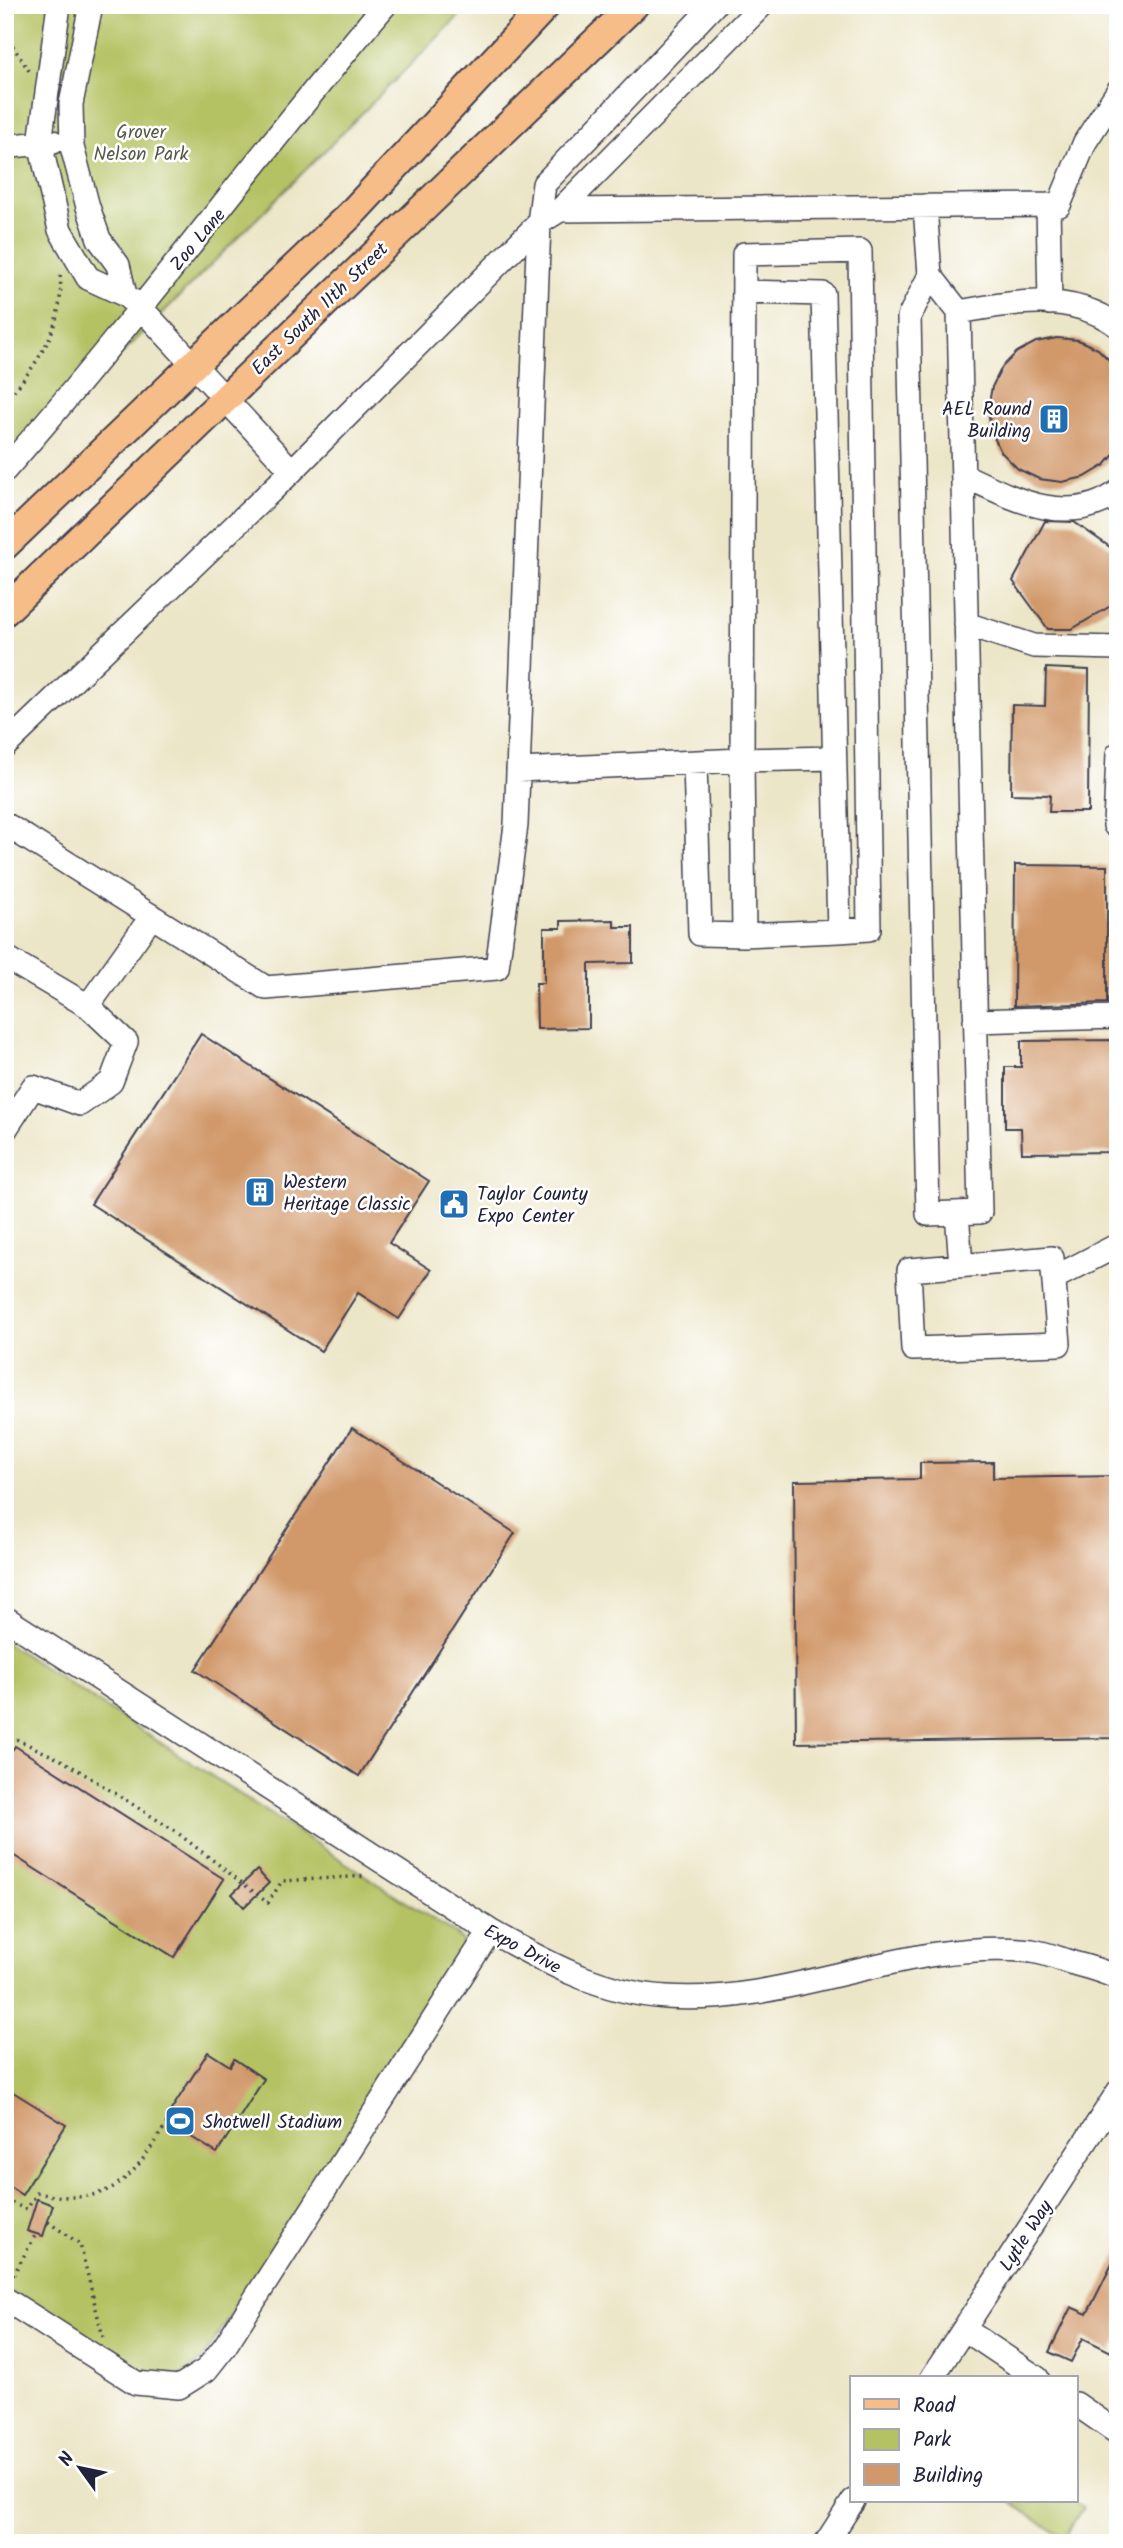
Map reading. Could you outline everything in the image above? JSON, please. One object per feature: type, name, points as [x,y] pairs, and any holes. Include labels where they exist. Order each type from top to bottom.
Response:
[{"type":"main road","points":[[5,545],[351,214],[546,5]]},
{"type":"main road","name":"East South 11th Street","points":[[5,611],[634,5]]},
{"type":"street","points":[[59,5],[40,144],[60,230],[89,278],[134,302],[292,471]]},
{"type":"street","points":[[91,5],[71,104],[72,140],[88,207],[99,239],[118,264],[134,302]]},
{"type":"street","name":"Zoo Lane","points":[[5,470],[134,302],[225,206],[385,5]]},
{"type":"street","points":[[5,824],[266,988],[497,968],[516,825],[539,223],[544,184],[715,5]]},
{"type":"street","points":[[5,746],[292,471],[539,223],[560,210],[762,5]]},
{"type":"street","points":[[560,210],[1059,205],[1085,142],[1118,92]]},
{"type":"street","points":[[7,146],[72,140]]},
{"type":"street","points":[[1048,205],[1050,303]]},
{"type":"street","points":[[925,206],[930,275],[909,317],[928,1214],[980,1212],[959,312],[930,275]]},
{"type":"street","points":[[695,763],[700,934],[744,935],[869,929],[860,251],[744,254],[744,935]]},
{"type":"street","points":[[744,292],[823,294],[839,931]]},
{"type":"street","points":[[959,312],[1003,304],[1050,303],[1103,314],[1118,326]]},
{"type":"street","points":[[963,475],[1026,505],[1082,510],[1118,492]]},
{"type":"street","points":[[966,624],[1034,646],[1118,648]]},
{"type":"street","points":[[1118,754],[1115,825],[1118,827]]},
{"type":"street","points":[[519,771],[834,758]]},
{"type":"street","points":[[88,1006],[152,916]]},
{"type":"street","points":[[5,957],[88,1006],[126,1042],[111,1082],[80,1104],[33,1087],[5,1130]]},
{"type":"street","points":[[975,1021],[1118,1017]]},
{"type":"street","points":[[957,1213],[961,1265]]},
{"type":"street","points":[[1054,1278],[1118,1245]]},
{"type":"street","points":[[1052,1258],[1054,1278],[1059,1344],[913,1349],[909,1270],[1052,1258]]},
{"type":"street","name":"Expo Drive","points":[[5,1618],[490,1931],[540,1959],[608,1989],[667,1998],[763,1993],[856,1968],[963,1951],[1033,1951],[1118,1978]]},
{"type":"street","points":[[5,2300],[136,2383],[179,2387],[206,2370],[225,2346],[490,1931]]},
{"type":"street","name":"Lytle Way","points":[[933,2376],[1111,2116],[1118,2092]]},
{"type":"street","points":[[964,2329],[1034,2376]]},
{"type":"street","points":[[1078,2405],[1118,2433]]},
{"type":"street","points":[[826,2543],[852,2502]]},
{"type":"path","points":[[5,34],[30,73]]},
{"type":"path","points":[[5,402],[31,372],[52,334],[61,303],[60,266]]},
{"type":"path","points":[[10,1736],[65,1762],[166,1825],[268,1903],[282,1881],[401,1874]]},
{"type":"path","points":[[5,2201],[27,2208],[37,2193],[68,2199],[95,2195],[121,2184],[139,2165],[171,2117]]},
{"type":"path","points":[[45,2202],[47,2195]]},
{"type":"path","points":[[48,2222],[80,2244],[110,2366]]},
{"type":"path","points":[[5,2288],[36,2234]]},
{"type":"green space","name":"Grover Nelson Park","points":[[5,5],[470,5],[5,471]]},
{"type":"green space","name":"Shotwell Stadium","points":[[5,1642],[457,1935],[463,1942],[464,1954],[201,2361],[178,2378],[152,2379],[5,2289]]},
{"type":"green space","points":[[1010,2502],[1074,2502],[1083,2508],[1064,2538]]},
{"type":"building","name":"AEL Round Building","points":[[1057,338],[1078,340],[1098,349],[1118,369],[1118,450],[1105,465],[1085,477],[1062,482],[1039,479],[1018,469],[1001,452],[991,431],[988,408],[992,387],[1002,367],[1017,352],[1036,342]]},
{"type":"building","points":[[1045,521],[1074,522],[1110,547],[1118,547],[1118,607],[1109,607],[1072,629],[1048,629],[1013,581]]},
{"type":"building","points":[[1046,668],[1089,670],[1088,812],[1049,812],[1050,795],[1011,794],[1012,705],[1045,706]]},
{"type":"building","points":[[1015,865],[1107,866],[1107,1003],[1014,1006]]},
{"type":"building","points":[[614,920],[614,927],[633,927],[633,963],[589,964],[589,1028],[537,1029],[536,983],[544,983],[544,928],[561,928],[561,921]]},
{"type":"building","name":"Western Heritage Classic","points":[[201,1034],[429,1181],[389,1243],[431,1270],[399,1319],[358,1293],[321,1351],[91,1204]]},
{"type":"building","points":[[1118,1040],[1118,1152],[1022,1153],[1021,1128],[1005,1128],[1005,1067],[1021,1067],[1021,1041]]},
{"type":"building","points":[[352,1428],[515,1533],[359,1776],[195,1670]]},
{"type":"building","points":[[993,1462],[993,1478],[1118,1476],[1118,1738],[796,1743],[794,1481],[920,1479],[920,1463]]},
{"type":"building","points":[[15,1746],[224,1879],[174,1957],[5,1850],[5,1761]]},
{"type":"building","points":[[257,1870],[269,1883],[244,1907],[232,1894]]},
{"type":"building","points":[[208,2052],[230,2066],[234,2059],[264,2079],[217,2153],[185,2133],[189,2128],[168,2115]]},
{"type":"building","points":[[5,2087],[66,2125],[22,2195],[5,2184]]},
{"type":"building","points":[[37,2199],[53,2205],[43,2236],[27,2231]]},
{"type":"building","points":[[1118,2252],[1118,2338],[1111,2352],[1083,2338],[1071,2362],[1049,2352],[1071,2307],[1087,2314]]},
{"type":"place","name":"AEL Round Building","points":[[1054,419]]},
{"type":"place","name":"Western Heritage Classic","points":[[260,1192]]},
{"type":"place","name":"Taylor County Expo Center","points":[[454,1204]]},
{"type":"place","name":"Shotwell Stadium","points":[[180,2121]]}]
